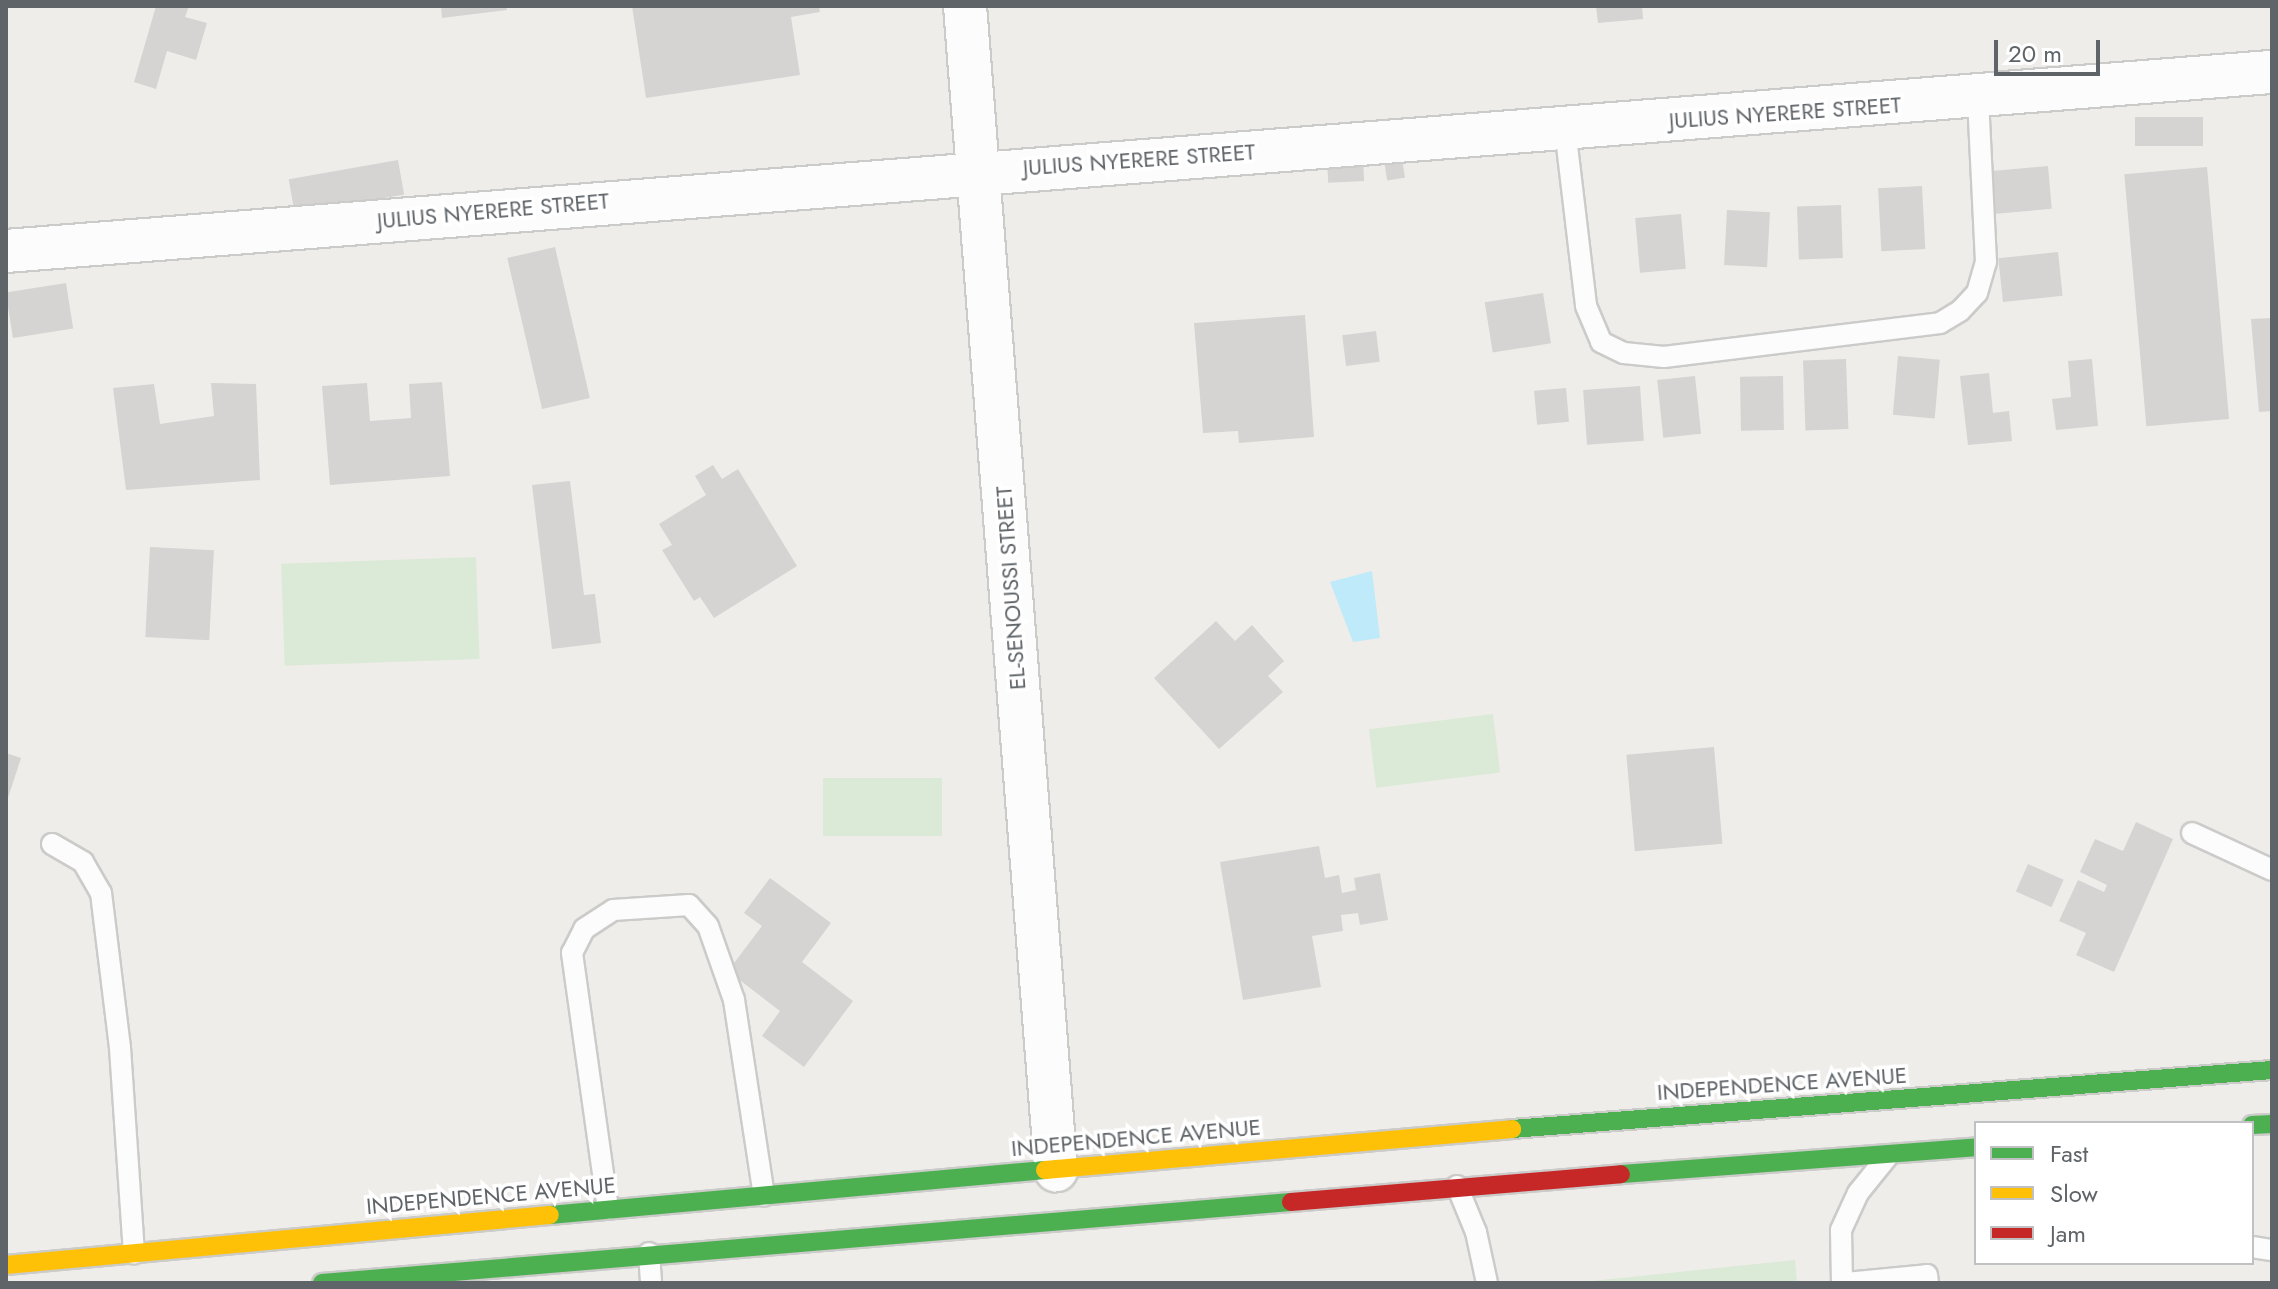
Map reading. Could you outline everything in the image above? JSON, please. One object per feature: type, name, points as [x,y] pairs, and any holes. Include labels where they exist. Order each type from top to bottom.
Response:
[{"type":"main road","name":"INDEPENDENCE AVENUE","points":[[6,1265],[1384,1138],[2272,1070]]},
{"type":"main road","points":[[322,1283],[828,1237],[998,1230],[1457,1186],[1974,1147]]},
{"type":"street","name":"EL-SENOUSSI STREET","points":[[965,6],[1056,1170]]},
{"type":"street","name":"JULIUS NYERERE STREET","points":[[6,251],[979,171],[1978,99],[2272,72]]},
{"type":"lane","points":[[1565,129],[1586,306],[1601,342],[1624,353],[1664,357],[1940,323],[1960,311],[1977,293],[1986,262],[1978,99]]},
{"type":"lane","points":[[2192,833],[2272,870]]},
{"type":"lane","points":[[52,844],[83,862],[101,893],[120,1048],[134,1254]]},
{"type":"lane","points":[[608,1209],[572,953],[584,929],[613,910],[689,905],[708,926],[734,1000],[764,1196]]},
{"type":"lane","points":[[1890,1154],[1858,1193],[1841,1230],[1844,1283],[1927,1275],[1928,1283]]},
{"type":"lane","points":[[1457,1186],[1476,1232],[1487,1283]]},
{"type":"lane","points":[[649,1253],[651,1283]]},
{"type":"green space","points":[[476,557],[480,659],[285,666],[281,564]]},
{"type":"green space","points":[[1493,714],[1500,773],[1376,788],[1369,729]]},
{"type":"green space","points":[[823,778],[942,778],[942,836],[823,836]]},
{"type":"green space","points":[[1795,1260],[1797,1283],[1572,1283]]},
{"type":"water","points":[[1372,571],[1380,638],[1353,642],[1330,582]]},
{"type":"building","points":[[156,6],[189,6],[185,17],[207,23],[196,60],[167,51],[156,89],[134,82]]},
{"type":"building","points":[[441,6],[506,6],[507,10],[442,18]]},
{"type":"building","points":[[632,6],[819,6],[820,12],[791,17],[800,75],[646,98]]},
{"type":"building","points":[[1596,6],[1642,6],[1643,19],[1598,23]]},
{"type":"building","points":[[2135,117],[2203,117],[2203,146],[2135,146]]},
{"type":"building","points":[[1363,159],[1364,181],[1328,183],[1327,161]]},
{"type":"building","points":[[1402,159],[1405,178],[1387,181],[1384,162]]},
{"type":"building","points":[[398,160],[404,194],[295,214],[289,179]]},
{"type":"building","points":[[2048,166],[2052,209],[1996,214],[1992,171]]},
{"type":"building","points":[[2207,167],[2229,419],[2146,426],[2124,174]]},
{"type":"building","points":[[1922,186],[1925,249],[1881,251],[1878,188]]},
{"type":"building","points":[[1841,205],[1843,258],[1799,260],[1797,207]]},
{"type":"building","points":[[1727,210],[1770,212],[1767,267],[1724,265]]},
{"type":"building","points":[[1681,214],[1686,269],[1640,273],[1635,218]]},
{"type":"building","points":[[555,247],[590,398],[542,409],[507,258]]},
{"type":"building","points":[[2058,252],[2063,296],[2003,302],[1998,258]]},
{"type":"building","points":[[66,283],[73,328],[13,338],[6,293]]},
{"type":"building","points":[[1543,293],[1551,343],[1493,353],[1485,302]]},
{"type":"building","points":[[1305,315],[1314,437],[1239,443],[1238,431],[1203,433],[1194,323]]},
{"type":"building","points":[[2272,318],[2272,411],[2259,412],[2251,319]]},
{"type":"building","points":[[1376,331],[1380,362],[1346,366],[1342,335]]},
{"type":"building","points":[[1898,356],[1940,360],[1935,418],[1893,415]]},
{"type":"building","points":[[1846,359],[1848,429],[1805,430],[1803,361]]},
{"type":"building","points":[[2092,359],[2098,426],[2056,430],[2052,399],[2071,397],[2068,361]]},
{"type":"building","points":[[1989,373],[1993,413],[2009,411],[2012,441],[1968,445],[1960,376]]},
{"type":"building","points":[[1695,376],[1701,434],[1663,438],[1657,380]]},
{"type":"building","points":[[1783,376],[1784,430],[1741,431],[1740,377]]},
{"type":"building","points":[[442,382],[450,476],[330,485],[322,386],[367,383],[370,421],[411,418],[409,384]]},
{"type":"building","points":[[211,383],[256,384],[260,480],[126,490],[113,388],[154,384],[160,424],[214,416]]},
{"type":"building","points":[[1640,386],[1644,441],[1587,445],[1583,390]]},
{"type":"building","points":[[1566,388],[1569,422],[1537,425],[1534,391]]},
{"type":"building","points":[[713,465],[722,479],[738,469],[797,566],[714,618],[700,597],[694,601],[662,550],[672,545],[659,524],[706,495],[695,476]]},
{"type":"building","points":[[570,481],[584,595],[595,594],[601,643],[552,649],[532,485]]},
{"type":"building","points":[[150,547],[214,550],[209,640],[145,637]]},
{"type":"building","points":[[1216,621],[1235,641],[1252,625],[1284,661],[1268,676],[1283,692],[1219,749],[1154,678]]},
{"type":"building","points":[[1714,747],[1722,844],[1635,851],[1626,755]]},
{"type":"building","points":[[6,753],[21,758],[7,801],[6,801]]},
{"type":"building","points":[[2136,822],[2173,839],[2114,972],[2076,955],[2086,933],[2059,921],[2078,880],[2104,892],[2107,885],[2080,872],[2095,839],[2123,851]]},
{"type":"building","points":[[1319,846],[1325,878],[1339,875],[1342,893],[1356,890],[1354,878],[1380,873],[1388,920],[1360,925],[1358,913],[1341,915],[1343,931],[1312,936],[1321,987],[1243,1000],[1220,862]]},
{"type":"building","points":[[2028,864],[2064,880],[2051,907],[2016,891]]},
{"type":"building","points":[[770,878],[831,923],[802,962],[853,1001],[804,1067],[762,1036],[780,1011],[728,971],[762,926],[744,913]]},
{"type":"traffic: fast","points":[[1512,1129],[2272,1070]]},
{"type":"traffic: fast","points":[[2254,1125],[2272,1124]]},
{"type":"traffic: fast","points":[[1621,1174],[1974,1147]]},
{"type":"traffic: fast","points":[[550,1215],[1045,1170]]},
{"type":"traffic: fast","points":[[322,1283],[1291,1202]]},
{"type":"traffic: slow","points":[[1045,1170],[1512,1129]]},
{"type":"traffic: slow","points":[[6,1265],[550,1215]]},
{"type":"traffic: jam","points":[[1291,1202],[1621,1174]]}]
